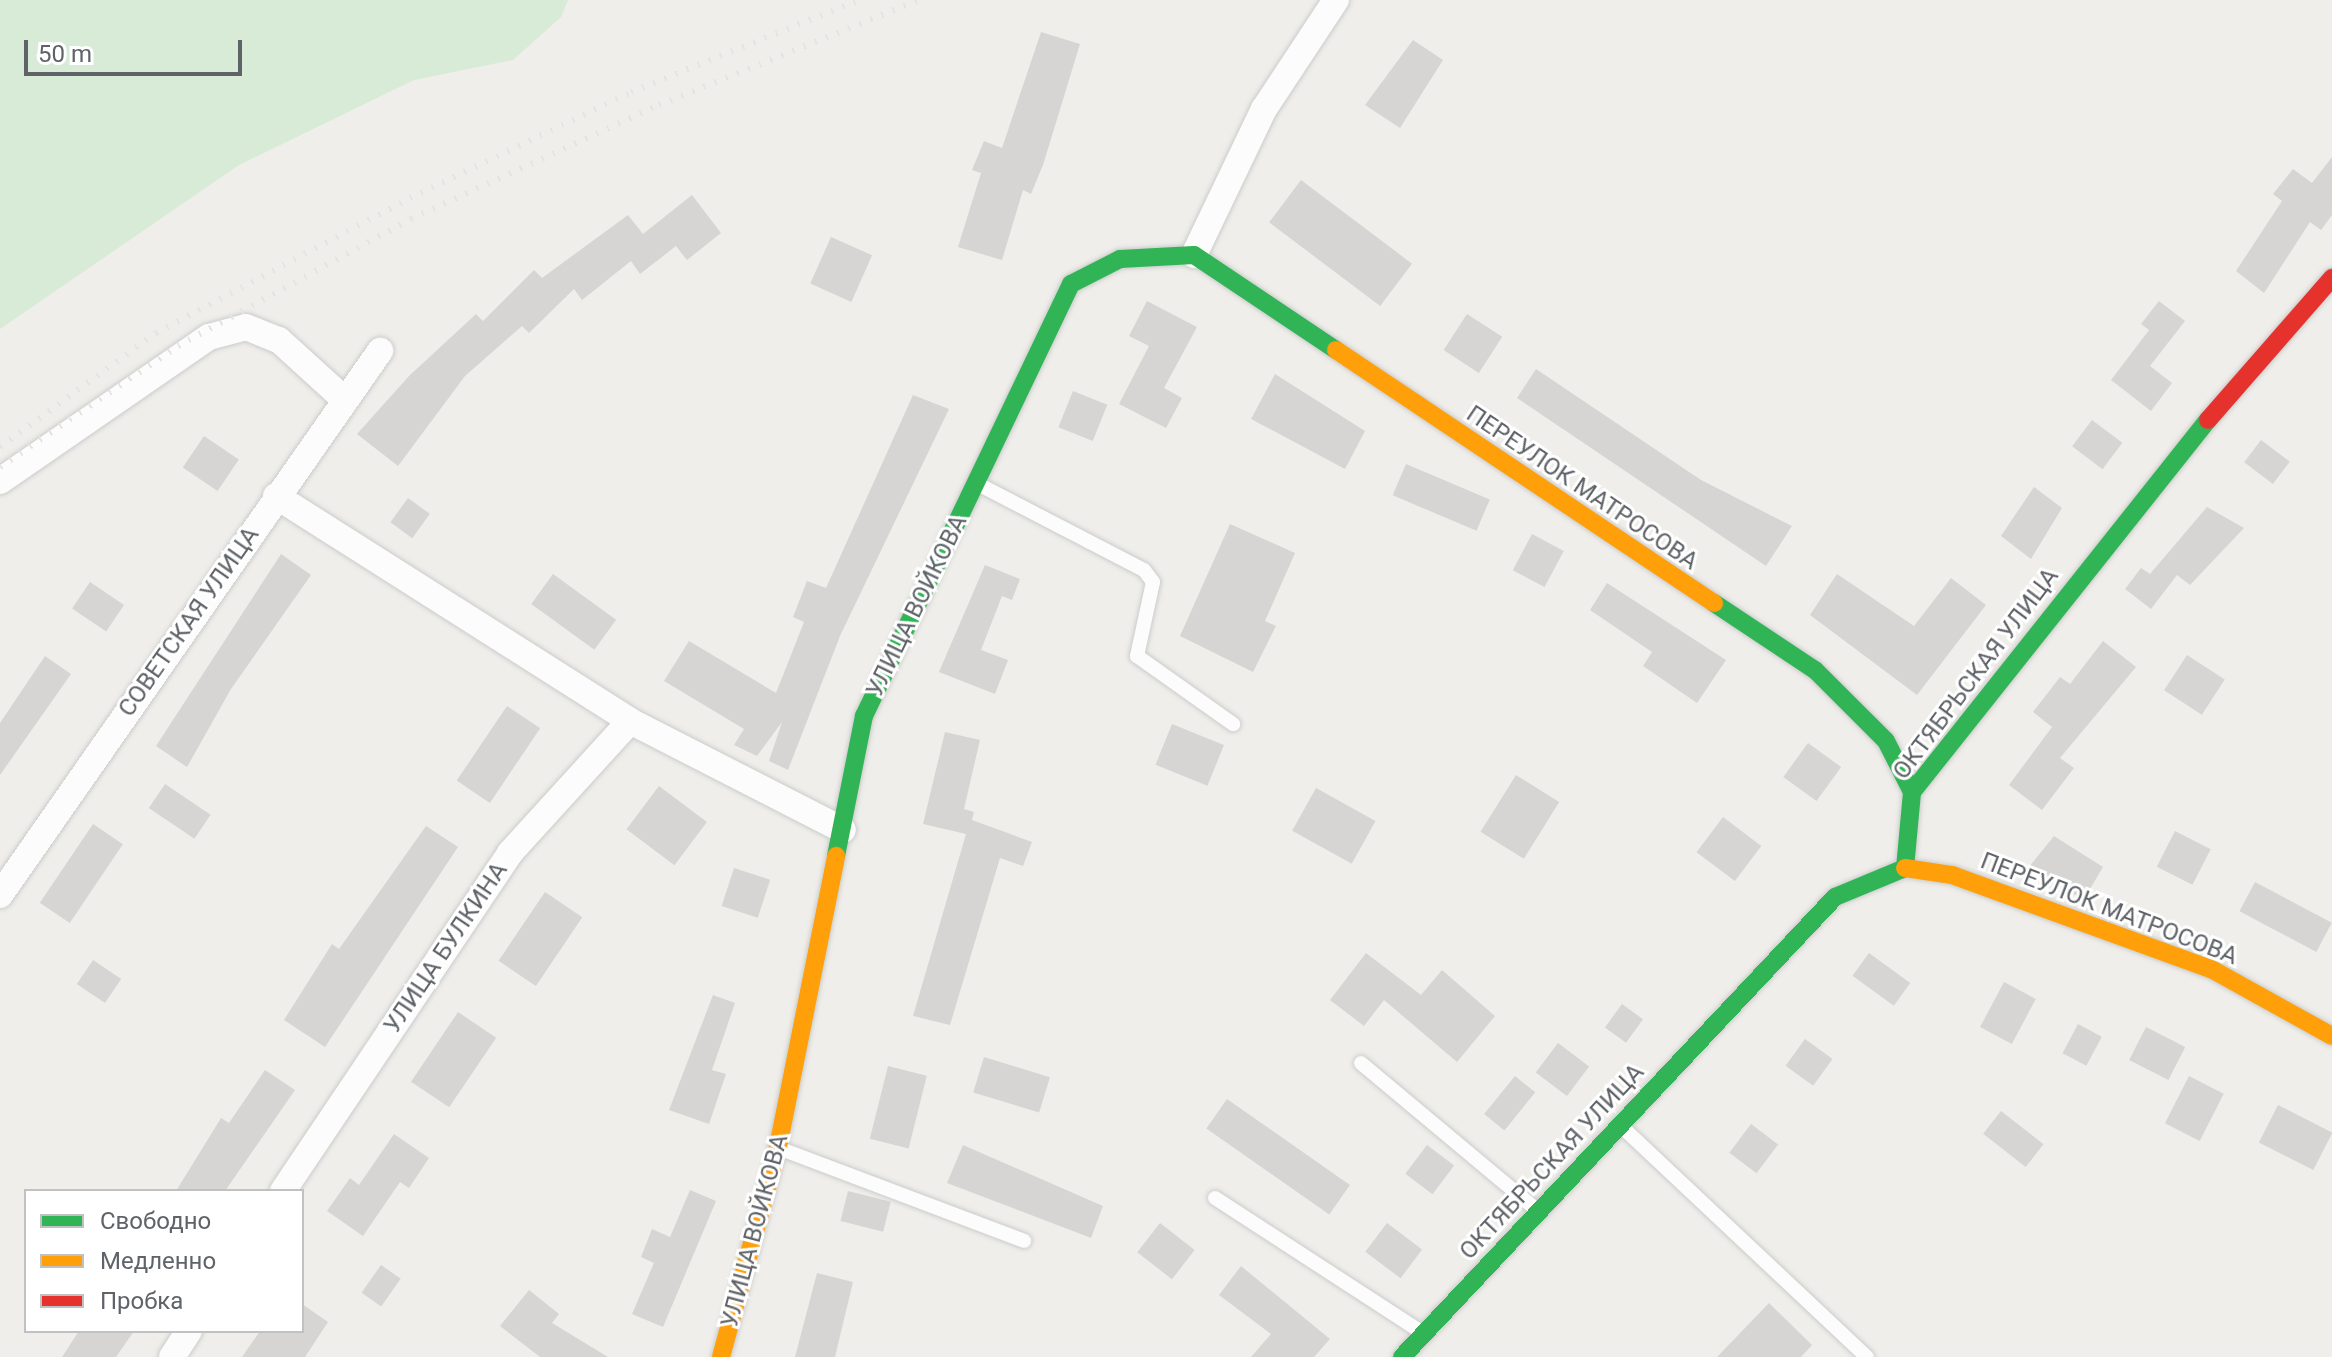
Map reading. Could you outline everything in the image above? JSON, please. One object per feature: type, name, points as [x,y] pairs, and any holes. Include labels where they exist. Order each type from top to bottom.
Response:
[{"type":"street","points":[[1194,255],[1264,109],[1336,0]]},
{"type":"street","name":"УЛИЦА ВОЙКОВА","points":[[721,1357],[778,1147],[864,716],[1071,284],[1120,259],[1194,255]]},
{"type":"street","name":"ПЕРЕУЛОК МАТРОСОВА","points":[[1194,255],[1815,670],[1886,741],[1912,792]]},
{"type":"street","name":"ОКТЯБРЬСКАЯ УЛИЦА","points":[[1402,1357],[1835,897],[1905,868],[1912,792],[2155,481],[2332,278]]},
{"type":"street","points":[[0,481],[209,337],[246,327],[279,340],[345,400]]},
{"type":"street","name":"СОВЕТСКАЯ УЛИЦА","points":[[0,895],[380,351]]},
{"type":"street","points":[[276,496],[630,721],[843,830]]},
{"type":"street","name":"УЛИЦА БУЛКИНА","points":[[284,1189],[510,853],[630,721]]},
{"type":"street","name":"ПЕРЕУЛОК МАТРОСОВА","points":[[1905,868],[1952,875],[2213,970],[2332,1036]]},
{"type":"street","points":[[172,1357],[188,1333]]},
{"type":"lane","points":[[976,483],[1144,570],[1153,582],[1137,656],[1233,724]]},
{"type":"lane","points":[[1361,1063],[1538,1211]]},
{"type":"lane","points":[[1619,1124],[1867,1357]]},
{"type":"lane","points":[[778,1147],[1024,1241]]},
{"type":"lane","points":[[1215,1198],[1424,1334]]},
{"type":"green space","points":[[0,0],[568,0],[561,17],[513,60],[414,80],[239,165],[0,329]]},
{"type":"building","points":[[1041,32],[1080,44],[1043,165],[1031,194],[1023,190],[1002,260],[958,247],[981,173],[972,170],[984,141],[1002,148]]},
{"type":"building","points":[[1413,40],[1443,60],[1400,128],[1365,105]]},
{"type":"building","points":[[2332,157],[2332,215],[2321,230],[2310,222],[2264,293],[2236,271],[2282,201],[2273,194],[2293,169],[2312,183]]},
{"type":"building","points":[[1301,180],[1412,264],[1380,306],[1269,222]]},
{"type":"building","points":[[692,195],[721,233],[687,260],[676,246],[640,274],[631,261],[582,300],[574,289],[529,333],[522,326],[465,376],[398,466],[357,434],[409,376],[476,314],[483,321],[534,270],[542,278],[628,215],[643,234]]},
{"type":"building","points":[[831,237],[872,255],[851,302],[810,284]]},
{"type":"building","points":[[1147,301],[1197,327],[1164,388],[1182,398],[1166,428],[1119,404],[1149,346],[1129,336]]},
{"type":"building","points":[[2159,301],[2185,321],[2150,366],[2172,383],[2151,411],[2111,380],[2149,330],[2141,324]]},
{"type":"building","points":[[1467,314],[1502,337],[1479,373],[1444,350]]},
{"type":"building","points":[[1536,369],[1701,480],[1792,526],[1766,566],[1517,398]]},
{"type":"building","points":[[1275,374],[1365,431],[1345,469],[1251,419]]},
{"type":"building","points":[[1073,391],[1107,405],[1093,441],[1058,427]]},
{"type":"building","points":[[913,395],[949,409],[840,636],[788,770],[769,761],[782,722],[757,756],[734,745],[744,729],[664,681],[689,641],[776,693],[804,622],[793,617],[807,581],[826,588]]},
{"type":"building","points":[[2092,420],[2122,443],[2102,469],[2072,446]]},
{"type":"building","points":[[204,436],[239,459],[218,491],[183,468]]},
{"type":"building","points":[[2261,440],[2290,462],[2273,484],[2244,462]]},
{"type":"building","points":[[1406,464],[1490,500],[1476,531],[1393,495]]},
{"type":"building","points":[[2034,487],[2062,508],[2031,559],[2001,536]]},
{"type":"building","points":[[408,498],[430,514],[412,538],[390,522]]},
{"type":"building","points":[[2207,507],[2244,528],[2190,585],[2177,575],[2151,609],[2125,589],[2141,568],[2150,574]]},
{"type":"building","points":[[1230,524],[1295,553],[1265,621],[1276,626],[1253,672],[1180,636]]},
{"type":"building","points":[[1532,534],[1564,551],[1545,587],[1513,570]]},
{"type":"building","points":[[281,554],[311,575],[231,689],[187,767],[156,746]]},
{"type":"building","points":[[985,565],[1020,579],[1012,600],[1002,596],[981,650],[1008,660],[995,694],[939,672]]},
{"type":"building","points":[[553,574],[616,620],[594,650],[531,604]]},
{"type":"building","points":[[1837,574],[1914,626],[1951,578],[1986,605],[1917,695],[1810,615]]},
{"type":"building","points":[[90,582],[124,605],[106,631],[72,609]]},
{"type":"building","points":[[1607,583],[1726,660],[1697,703],[1643,666],[1652,652],[1590,610]]},
{"type":"building","points":[[2103,641],[2136,667],[2060,758],[2074,768],[2042,810],[2009,785],[2052,727],[2033,712],[2060,677],[2070,684]]},
{"type":"building","points":[[2187,655],[2225,680],[2202,715],[2164,690]]},
{"type":"building","points":[[45,656],[71,674],[0,775],[0,723]]},
{"type":"building","points":[[507,706],[540,728],[490,803],[457,781]]},
{"type":"building","points":[[1172,724],[1224,745],[1207,786],[1156,765]]},
{"type":"building","points":[[945,732],[980,740],[964,809],[974,812],[972,820],[1032,842],[1023,866],[1000,858],[950,1025],[913,1016],[966,834],[923,824]]},
{"type":"building","points":[[1808,743],[1841,767],[1816,801],[1783,777]]},
{"type":"building","points":[[1516,775],[1559,802],[1524,859],[1480,832]]},
{"type":"building","points":[[165,784],[211,815],[194,839],[149,808]]},
{"type":"building","points":[[659,786],[707,822],[674,865],[627,829]]},
{"type":"building","points":[[1316,788],[1375,821],[1352,864],[1292,831]]},
{"type":"building","points":[[1723,817],[1761,846],[1735,881],[1697,852]]},
{"type":"building","points":[[93,824],[123,844],[70,923],[40,903]]},
{"type":"building","points":[[426,826],[458,847],[325,1047],[284,1020],[332,944],[339,949]]},
{"type":"building","points":[[2175,831],[2211,849],[2192,885],[2157,867]]},
{"type":"building","points":[[2054,836],[2103,867],[2084,899],[2025,872]]},
{"type":"building","points":[[734,868],[770,880],[758,918],[722,906]]},
{"type":"building","points":[[2255,882],[2332,923],[2316,952],[2240,911]]},
{"type":"building","points":[[545,892],[582,917],[536,986],[499,961]]},
{"type":"building","points":[[1366,953],[1421,995],[1442,970],[1495,1016],[1457,1062],[1384,1000],[1364,1026],[1330,1000]]},
{"type":"building","points":[[1869,953],[1910,983],[1894,1006],[1853,976]]},
{"type":"building","points":[[93,960],[121,979],[105,1003],[77,984]]},
{"type":"building","points":[[2004,982],[2036,999],[2012,1044],[1980,1027]]},
{"type":"building","points":[[713,995],[735,1003],[712,1070],[726,1074],[709,1124],[669,1110]]},
{"type":"building","points":[[1622,1004],[1643,1019],[1626,1043],[1605,1027]]},
{"type":"building","points":[[458,1012],[496,1038],[449,1107],[411,1082]]},
{"type":"building","points":[[2078,1024],[2102,1037],[2086,1066],[2063,1053]]},
{"type":"building","points":[[2146,1027],[2185,1047],[2168,1080],[2129,1060]]},
{"type":"building","points":[[1805,1039],[1833,1059],[1813,1086],[1786,1066]]},
{"type":"building","points":[[1558,1043],[1589,1066],[1567,1096],[1536,1073]]},
{"type":"building","points":[[984,1057],[1050,1077],[1039,1113],[973,1092]]},
{"type":"building","points":[[888,1066],[927,1076],[909,1148],[870,1139]]},
{"type":"building","points":[[265,1070],[295,1090],[226,1189],[177,1189],[221,1118],[229,1123]]},
{"type":"building","points":[[1515,1076],[1535,1092],[1504,1130],[1484,1114]]},
{"type":"building","points":[[2189,1076],[2224,1094],[2200,1141],[2165,1123]]},
{"type":"building","points":[[1227,1099],[1350,1185],[1329,1215],[1206,1128]]},
{"type":"building","points":[[2278,1105],[2332,1133],[2313,1170],[2259,1142]]},
{"type":"building","points":[[2001,1111],[2044,1144],[2026,1167],[1983,1134]]},
{"type":"building","points":[[1751,1124],[1778,1144],[1756,1173],[1729,1153]]},
{"type":"building","points":[[394,1134],[429,1158],[409,1188],[400,1182],[363,1236],[327,1211],[350,1178],[359,1185]]},
{"type":"building","points":[[963,1145],[1103,1206],[1091,1238],[947,1183]]},
{"type":"building","points":[[1427,1145],[1454,1165],[1432,1194],[1405,1174]]},
{"type":"building","points":[[690,1190],[716,1201],[663,1327],[632,1314],[654,1263],[641,1257],[652,1229],[670,1237]]},
{"type":"building","points":[[848,1191],[891,1202],[883,1232],[841,1221]]},
{"type":"building","points":[[1160,1223],[1195,1250],[1172,1279],[1137,1252]]},
{"type":"building","points":[[1387,1223],[1422,1249],[1400,1278],[1365,1252]]},
{"type":"building","points":[[381,1265],[401,1279],[381,1307],[361,1293]]},
{"type":"building","points":[[1241,1266],[1330,1339],[1314,1357],[1251,1357],[1271,1334],[1219,1295]]},
{"type":"building","points":[[817,1273],[853,1282],[835,1357],[795,1357]]},
{"type":"building","points":[[529,1290],[559,1314],[552,1323],[608,1357],[540,1357],[500,1326]]},
{"type":"building","points":[[1769,1303],[1812,1345],[1801,1357],[1717,1357]]},
{"type":"building","points":[[304,1305],[328,1322],[305,1357],[242,1357],[259,1333],[304,1333]]},
{"type":"building","points":[[78,1333],[133,1333],[116,1357],[62,1357]]},
{"type":"railway","points":[[0,447],[156,333],[410,198],[631,92],[859,0]]},
{"type":"railway","points":[[0,467],[178,346],[411,219],[659,105],[919,0]]},
{"type":"traffic: fast","points":[[836,856],[864,716],[1071,284],[1120,259],[1194,255],[1336,350]]},
{"type":"traffic: fast","points":[[1905,868],[1912,792],[2208,420]]},
{"type":"traffic: fast","points":[[1714,603],[1815,670],[1886,741],[1912,792]]},
{"type":"traffic: fast","points":[[1402,1357],[1835,897],[1905,868]]},
{"type":"traffic: slow","points":[[1336,350],[1714,603]]},
{"type":"traffic: slow","points":[[721,1357],[778,1147],[836,856]]},
{"type":"traffic: slow","points":[[1905,868],[1952,875],[2213,970],[2332,1036]]},
{"type":"traffic: jam","points":[[2208,420],[2332,278]]}]
